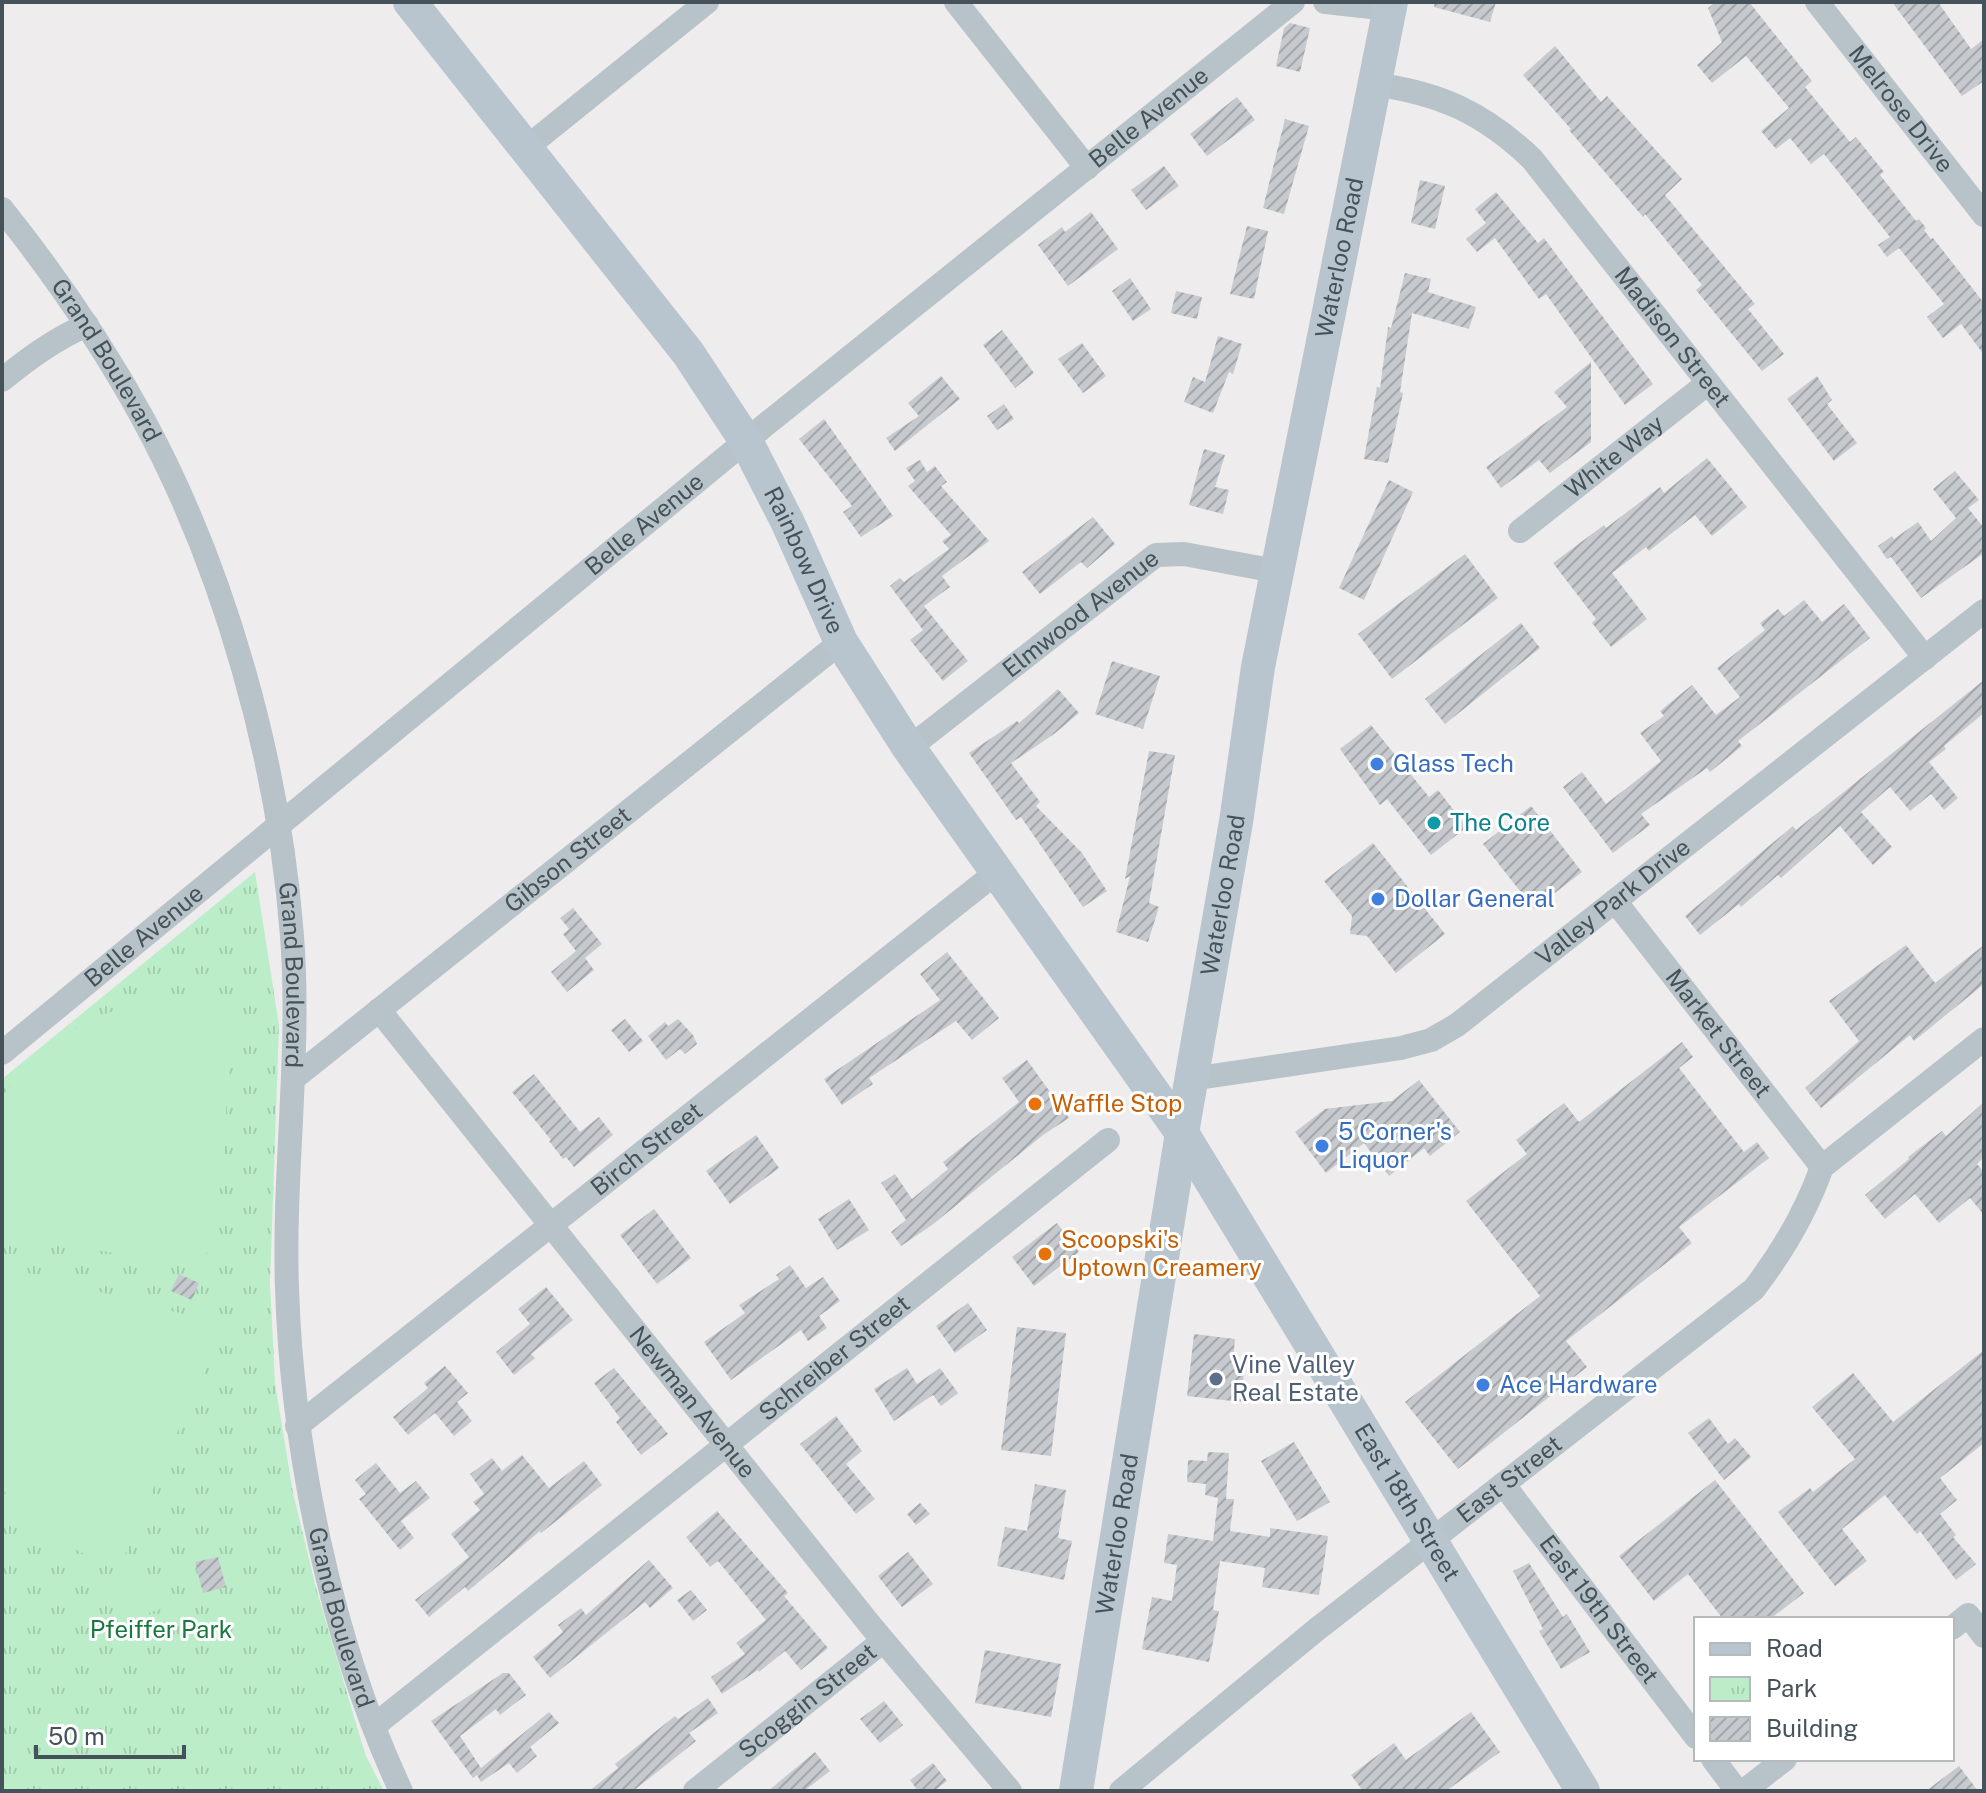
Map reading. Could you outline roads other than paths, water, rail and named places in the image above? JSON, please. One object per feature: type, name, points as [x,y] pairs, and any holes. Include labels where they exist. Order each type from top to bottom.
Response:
[{"type":"main road","name":"Rainbow Drive","points":[[410,2],[688,353],[746,441],[788,523],[841,642],[909,748],[1182,1133]]},
{"type":"main road","name":"Waterloo Road","points":[[1076,1791],[1182,1133],[1236,822],[1258,667],[1391,6]]},
{"type":"main road","name":"East 18th Street","points":[[1182,1133],[1583,1791]]},
{"type":"street","points":[[526,148],[707,2]]},
{"type":"street","points":[[956,2],[1087,168]]},
{"type":"street","name":"Belle Avenue","points":[[2,1053],[746,441],[1293,2]]},
{"type":"street","points":[[1325,2],[1391,6]]},
{"type":"street","name":"Melrose Drive","points":[[1817,2],[1984,215]]},
{"type":"street","name":"Madison Street","points":[[1373,84],[1440,98],[1488,122],[1532,159],[1925,658]]},
{"type":"street","name":"Grand Boulevard","points":[[2,209],[87,325],[142,417],[196,530],[220,594],[261,742],[277,825],[292,938],[294,1078],[287,1286],[297,1426],[324,1560],[344,1635],[401,1791]]},
{"type":"street","points":[[2,380],[31,356],[87,325]]},
{"type":"street","name":"White Way","points":[[1520,531],[1708,383]]},
{"type":"street","name":"Elmwood Avenue","points":[[909,748],[1156,555],[1184,554],[1276,571]]},
{"type":"street","name":"Valley Park Drive","points":[[1191,1079],[1379,1052],[1431,1040],[1457,1025],[1984,611]]},
{"type":"street","name":"Gibson Street","points":[[294,1078],[841,642]]},
{"type":"street","name":"Birch Street","points":[[297,1426],[997,872]]},
{"type":"street","name":"Market Street","points":[[1615,901],[1822,1167]]},
{"type":"street","name":"Newman Avenue","points":[[379,1010],[883,1641],[1010,1791]]},
{"type":"street","points":[[1822,1167],[1984,1039]]},
{"type":"street","name":"Schreiber Street","points":[[375,1725],[1108,1140]]},
{"type":"street","name":"East Street","points":[[1121,1791],[1316,1630],[1754,1289],[1781,1253],[1801,1217],[1822,1167]]},
{"type":"street","name":"East 19th Street","points":[[1503,1484],[1694,1734]]},
{"type":"street","points":[[1960,1622],[1984,1636]]},
{"type":"street","name":"Scoggin Street","points":[[695,1791],[883,1641]]},
{"type":"street","points":[[1714,1761],[1737,1791]]},
{"type":"street","points":[[1744,1791],[1782,1761]]},
{"type":"place","name":"Glass Tech","points":[[1377,764]]},
{"type":"place","name":"The Core","points":[[1434,823]]},
{"type":"place","name":"Dollar General","points":[[1378,899]]},
{"type":"place","name":"Waffle Stop","points":[[1035,1104]]},
{"type":"place","name":"5 Corner's Liquor","points":[[1322,1146]]},
{"type":"place","name":"Scoopski's Uptown Creamery","points":[[1045,1254]]},
{"type":"place","name":"Vine Valley Real Estate","points":[[1216,1379]]},
{"type":"place","name":"Ace Hardware","points":[[1483,1385]]},
{"type":"park label","name":"Pfeiffer Park","points":[[161,1630]]}]
